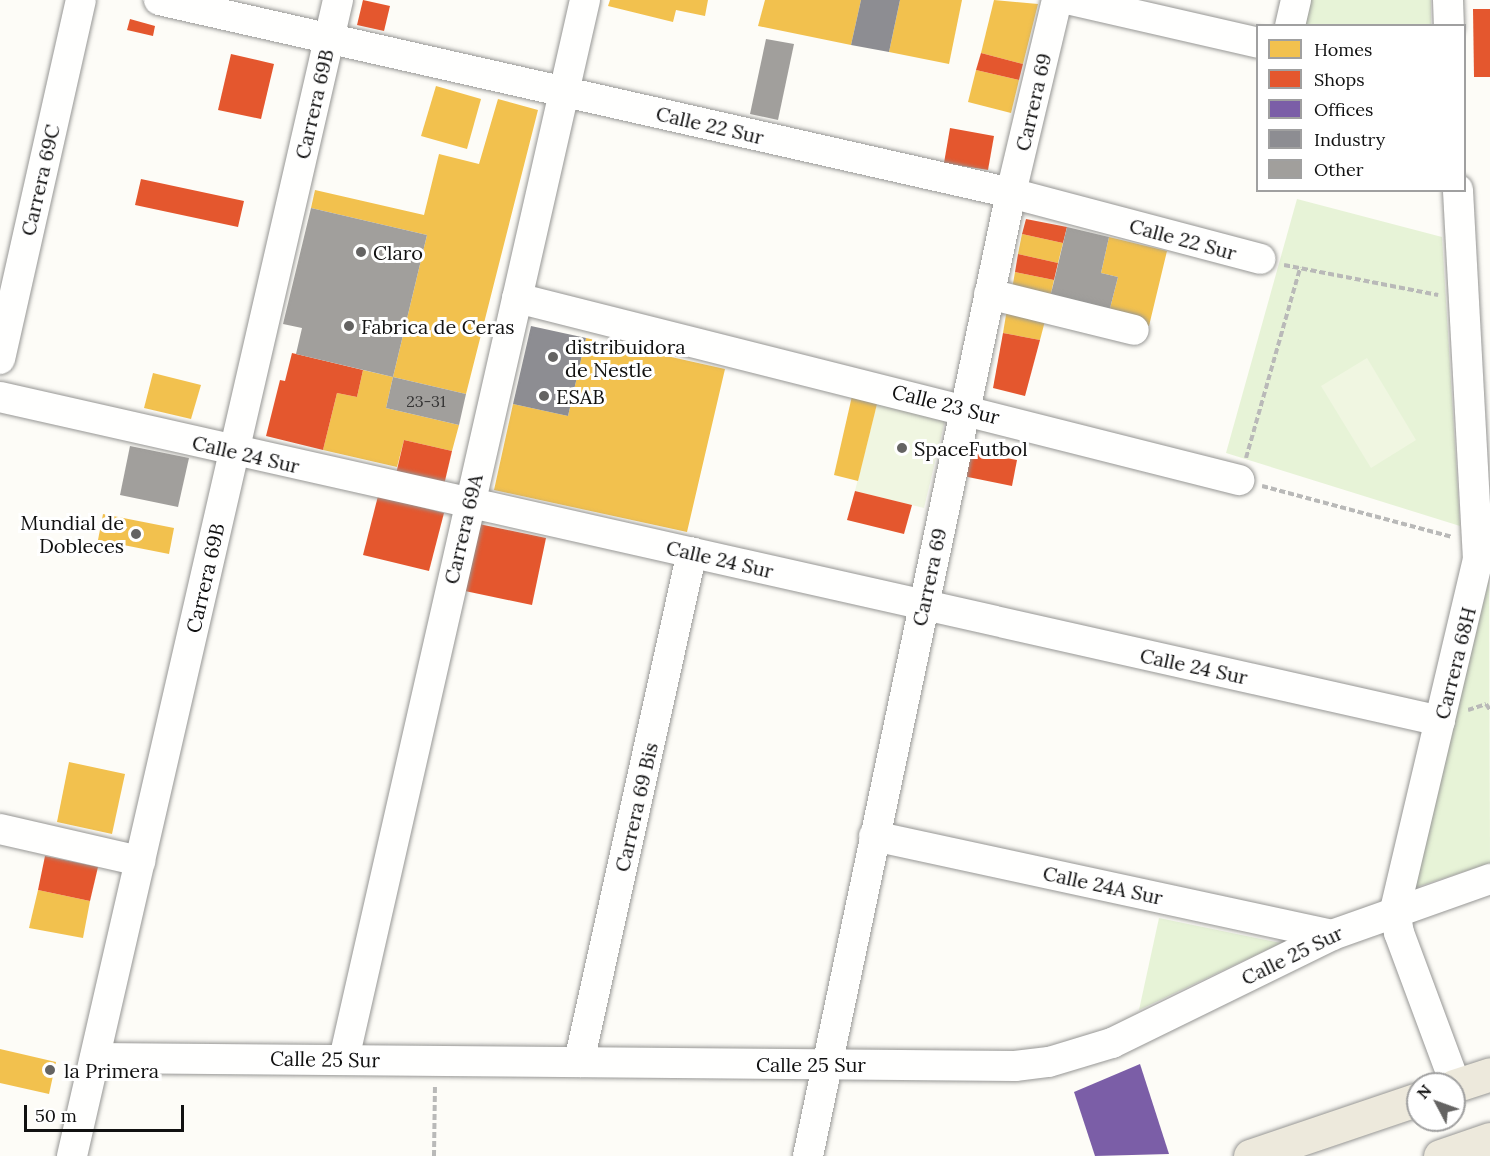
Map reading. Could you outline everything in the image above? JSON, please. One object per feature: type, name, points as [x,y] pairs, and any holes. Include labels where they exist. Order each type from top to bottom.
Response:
[{"type":"main road","points":[[1466,1082],[1490,1074]]},
{"type":"main road","points":[[1250,1156],[1406,1103]]},
{"type":"main road","points":[[1440,1156],[1490,1139]]},
{"type":"street","name":"Carrera 69C","points":[[0,359],[81,0]]},
{"type":"street","name":"Calle 22 Sur","points":[[159,0],[1011,193],[1260,259]]},
{"type":"street","name":"Carrera 69B","points":[[78,1153],[95,1058],[338,0]]},
{"type":"street","name":"Carrera 69A","points":[[344,1059],[585,0]]},
{"type":"street","name":"Carrera 69","points":[[808,1156],[825,1065],[1011,193],[1040,111],[1057,0]]},
{"type":"street","points":[[1071,0],[1256,43]]},
{"type":"street","points":[[1290,24],[1296,0]]},
{"type":"street","points":[[1448,0],[1449,24]]},
{"type":"street","name":"Carrera 68H","points":[[1450,1072],[1399,933],[1395,910],[1482,554],[1458,192]]},
{"type":"street","points":[[989,294],[1134,330]]},
{"type":"street","name":"Calle 23 Sur","points":[[517,298],[966,408],[1239,480]]},
{"type":"street","name":"Calle 24 Sur","points":[[0,398],[1440,721]]},
{"type":"street","name":"Carrera 69 Bis","points":[[579,1062],[693,552]]},
{"type":"street","points":[[0,829],[140,861]]},
{"type":"street","name":"Calle 24A Sur","points":[[874,836],[1332,935]]},
{"type":"street","name":"Calle 25 Sur","points":[[95,1058],[1015,1065],[1085,1054],[1332,935],[1395,910],[1490,879]]},
{"type":"path","points":[[1260,259],[1464,300]]},
{"type":"path","points":[[1300,268],[1239,480],[1482,554]]},
{"type":"path","points":[[434,1156],[435,1060]]},
{"type":"green space","points":[[1309,0],[1431,0],[1431,24],[1303,24]]},
{"type":"green space","points":[[1297,199],[1442,237],[1460,526],[1226,453]]},
{"type":"green space","points":[[1367,358],[1416,440],[1371,468],[1321,386]]},
{"type":"green space","name":"SpaceFutbol","points":[[878,400],[946,416],[924,508],[855,491]]},
{"type":"green space","points":[[1489,580],[1490,863],[1414,888]]},
{"type":"green space","points":[[1159,918],[1281,943],[1139,1010]]},
{"type":"building: Homes","points":[[610,0],[708,0],[705,16],[676,10],[673,22],[608,6]]},
{"type":"building: Homes","points":[[765,0],[861,0],[851,45],[758,26]]},
{"type":"building: Homes","points":[[900,0],[962,0],[949,64],[889,52]]},
{"type":"building: Homes","points":[[994,0],[1038,4],[1023,64],[981,53]]},
{"type":"building: Homes","points":[[976,70],[1019,80],[1011,113],[968,102]]},
{"type":"building: Homes","points":[[436,86],[481,99],[467,149],[421,136]]},
{"type":"building: Homes","points":[[498,99],[538,110],[466,394],[393,377],[427,235],[311,208],[315,190],[424,215],[439,154],[479,164]]},
{"type":"building: Homes","points":[[1022,234],[1063,243],[1058,263],[1018,254]]},
{"type":"building: Homes","points":[[1109,237],[1167,251],[1149,326],[1108,316],[1118,277],[1101,273]]},
{"type":"building: Homes","points":[[1015,272],[1054,280],[1049,302],[1011,295]]},
{"type":"building: Homes","points":[[1007,309],[1046,317],[1040,340],[1003,333]]},
{"type":"building: Homes","points":[[586,338],[725,369],[687,532],[494,490],[513,404],[568,416]]},
{"type":"building: Homes","points":[[363,370],[393,377],[386,408],[459,425],[452,451],[404,440],[397,467],[323,450],[337,393],[357,397]]},
{"type":"building: Homes","points":[[153,373],[201,385],[191,419],[144,408]]},
{"type":"building: Homes","points":[[852,396],[878,400],[858,481],[834,475]]},
{"type":"building: Homes","name":"Mundial de Dobleces","points":[[103,514],[174,528],[169,554],[98,540]]},
{"type":"building: Homes","points":[[69,762],[125,774],[112,834],[57,822]]},
{"type":"building: Homes","points":[[38,890],[90,901],[83,938],[29,928]]},
{"type":"building: Homes","points":[[0,1049],[56,1062],[49,1094],[0,1083]]},
{"type":"building: Shops","points":[[363,0],[390,6],[384,31],[357,25]]},
{"type":"building: Shops","points":[[1473,9],[1490,9],[1490,77],[1474,77]]},
{"type":"building: Shops","points":[[130,19],[155,26],[153,36],[127,30]]},
{"type":"building: Shops","points":[[981,53],[1023,64],[1019,80],[976,70]]},
{"type":"building: Shops","points":[[231,54],[274,64],[261,119],[218,110]]},
{"type":"building: Shops","points":[[950,128],[994,136],[988,170],[944,163]]},
{"type":"building: Shops","points":[[141,179],[244,201],[238,227],[135,205]]},
{"type":"building: Shops","points":[[1026,219],[1067,227],[1063,243],[1022,234]]},
{"type":"building: Shops","points":[[1018,254],[1058,263],[1054,280],[1015,272]]},
{"type":"building: Shops","points":[[1003,333],[1040,340],[1025,396],[993,388]]},
{"type":"building: Shops","points":[[292,353],[363,370],[357,397],[337,393],[323,450],[266,436],[280,380],[285,381]]},
{"type":"building: Shops","points":[[404,440],[452,451],[444,485],[396,474]]},
{"type":"building: Shops","points":[[968,451],[1017,460],[1012,486],[963,476]]},
{"type":"building: Shops","points":[[855,491],[912,505],[904,534],[847,520]]},
{"type":"building: Shops","points":[[378,496],[444,513],[429,571],[363,555]]},
{"type":"building: Shops","points":[[479,524],[546,538],[532,605],[465,591]]},
{"type":"building: Shops","points":[[45,856],[98,867],[90,901],[38,890]]},
{"type":"building: Offices","points":[[1140,1064],[1169,1154],[1095,1156],[1074,1092]]},
{"type":"building: Industry","points":[[861,0],[900,0],[889,52],[851,45]]},
{"type":"building: Industry","name":"distribuidora de Nestle","points":[[531,326],[586,338],[568,416],[513,404]]},
{"type":"building: Other","points":[[766,39],[794,44],[778,120],[750,114]]},
{"type":"building: Other","points":[[311,208],[427,235],[393,377],[296,354],[302,328],[283,324]]},
{"type":"building: Other","points":[[1067,227],[1109,237],[1101,273],[1118,277],[1108,316],[1049,302]]},
{"type":"building: Other","points":[[393,377],[466,394],[459,425],[386,408]]},
{"type":"building: Other","points":[[130,446],[189,458],[178,507],[120,495]]},
{"type":"place","name":"Claro","points":[[361,252]]},
{"type":"place","name":"Fabrica de Ceras","points":[[349,326]]},
{"type":"place","name":"distribuidora de Nestle","points":[[553,357]]},
{"type":"place","name":"ESAB","points":[[544,396]]},
{"type":"place","name":"SpaceFutbol","points":[[902,448]]},
{"type":"place","name":"Mundial de Dobleces","points":[[136,534]]},
{"type":"place","name":"la Primera","points":[[50,1070]]}]
